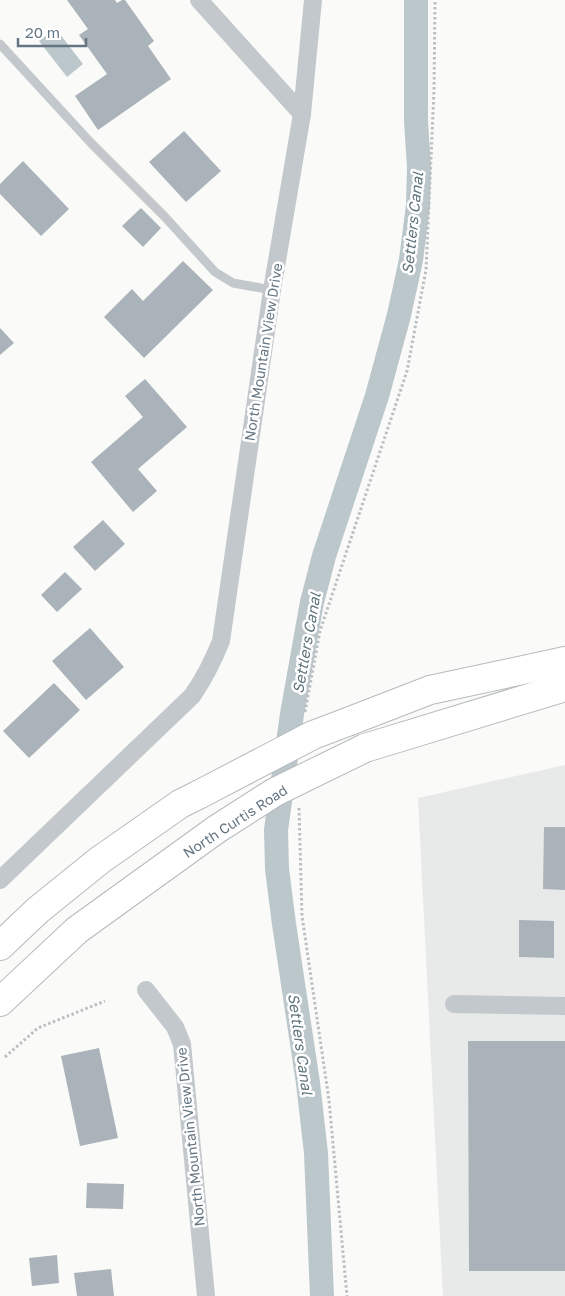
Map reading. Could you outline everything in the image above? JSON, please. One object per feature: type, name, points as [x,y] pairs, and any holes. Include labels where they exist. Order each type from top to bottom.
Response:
[{"type":"main road","points":[[0,946],[38,910],[100,860],[180,804],[312,735],[430,690],[565,661]]},
{"type":"main road","name":"North Curtis Road","points":[[0,1002],[77,930],[217,830],[275,792],[365,748],[565,687]]},
{"type":"street","points":[[198,0],[302,114]]},
{"type":"street","name":"North Mountain View Drive","points":[[0,880],[192,696],[212,664],[221,642],[272,290],[302,114],[312,0]]},
{"type":"street","name":"North Mountain View Drive","points":[[146,990],[175,1027],[182,1044],[206,1296]]},
{"type":"street","points":[[454,1004],[565,1006]]},
{"type":"lane","points":[[0,44],[91,143],[165,217],[215,272],[233,283],[272,290]]},
{"type":"path","points":[[304,715],[320,631],[406,371],[424,279],[434,90],[435,0]]},
{"type":"path","points":[[299,800],[302,916],[329,1100],[347,1296]]},
{"type":"path","points":[[5,1057],[38,1028],[105,1001]]},
{"type":"shaded area","points":[[56,29],[83,64],[67,77],[39,41]]},
{"type":"shaded area","points":[[565,765],[565,1296],[443,1296],[418,798]]},
{"type":"building","points":[[67,0],[115,0],[117,3],[125,0],[154,41],[148,46],[171,79],[98,130],[75,96],[107,74],[79,35],[88,29]]},
{"type":"building","points":[[184,131],[221,171],[186,202],[149,162]]},
{"type":"building","points":[[23,161],[69,209],[41,236],[0,194],[0,184]]},
{"type":"building","points":[[141,208],[161,228],[143,247],[122,226]]},
{"type":"building","points":[[183,261],[213,290],[144,358],[104,317],[132,289],[143,301]]},
{"type":"building","points":[[0,328],[14,343],[0,355]]},
{"type":"building","points":[[145,379],[187,427],[138,469],[157,491],[133,512],[91,462],[143,417],[125,396]]},
{"type":"building","points":[[103,520],[125,544],[95,571],[73,547]]},
{"type":"building","points":[[65,572],[82,589],[57,612],[41,595]]},
{"type":"building","points":[[90,628],[124,667],[86,700],[52,661]]},
{"type":"building","points":[[54,683],[80,710],[29,758],[3,731]]},
{"type":"building","points":[[544,827],[565,827],[565,890],[543,889]]},
{"type":"building","points":[[519,920],[554,921],[554,958],[519,957]]},
{"type":"building","points":[[468,1041],[565,1041],[565,1271],[469,1271]]},
{"type":"building","points":[[99,1048],[118,1138],[80,1146],[61,1056]]},
{"type":"building","points":[[87,1183],[124,1184],[123,1209],[86,1208]]},
{"type":"building","points":[[57,1255],[59,1283],[32,1286],[29,1258]]},
{"type":"building","points":[[111,1269],[114,1296],[77,1296],[74,1273]]},
{"type":"waterway","name":"Settlers Canal","points":[[322,1296],[316,1153],[308,1083],[277,869],[276,830],[292,714],[312,602],[324,556],[377,396],[399,315],[411,260],[418,205],[419,167],[416,121],[416,0]]}]
